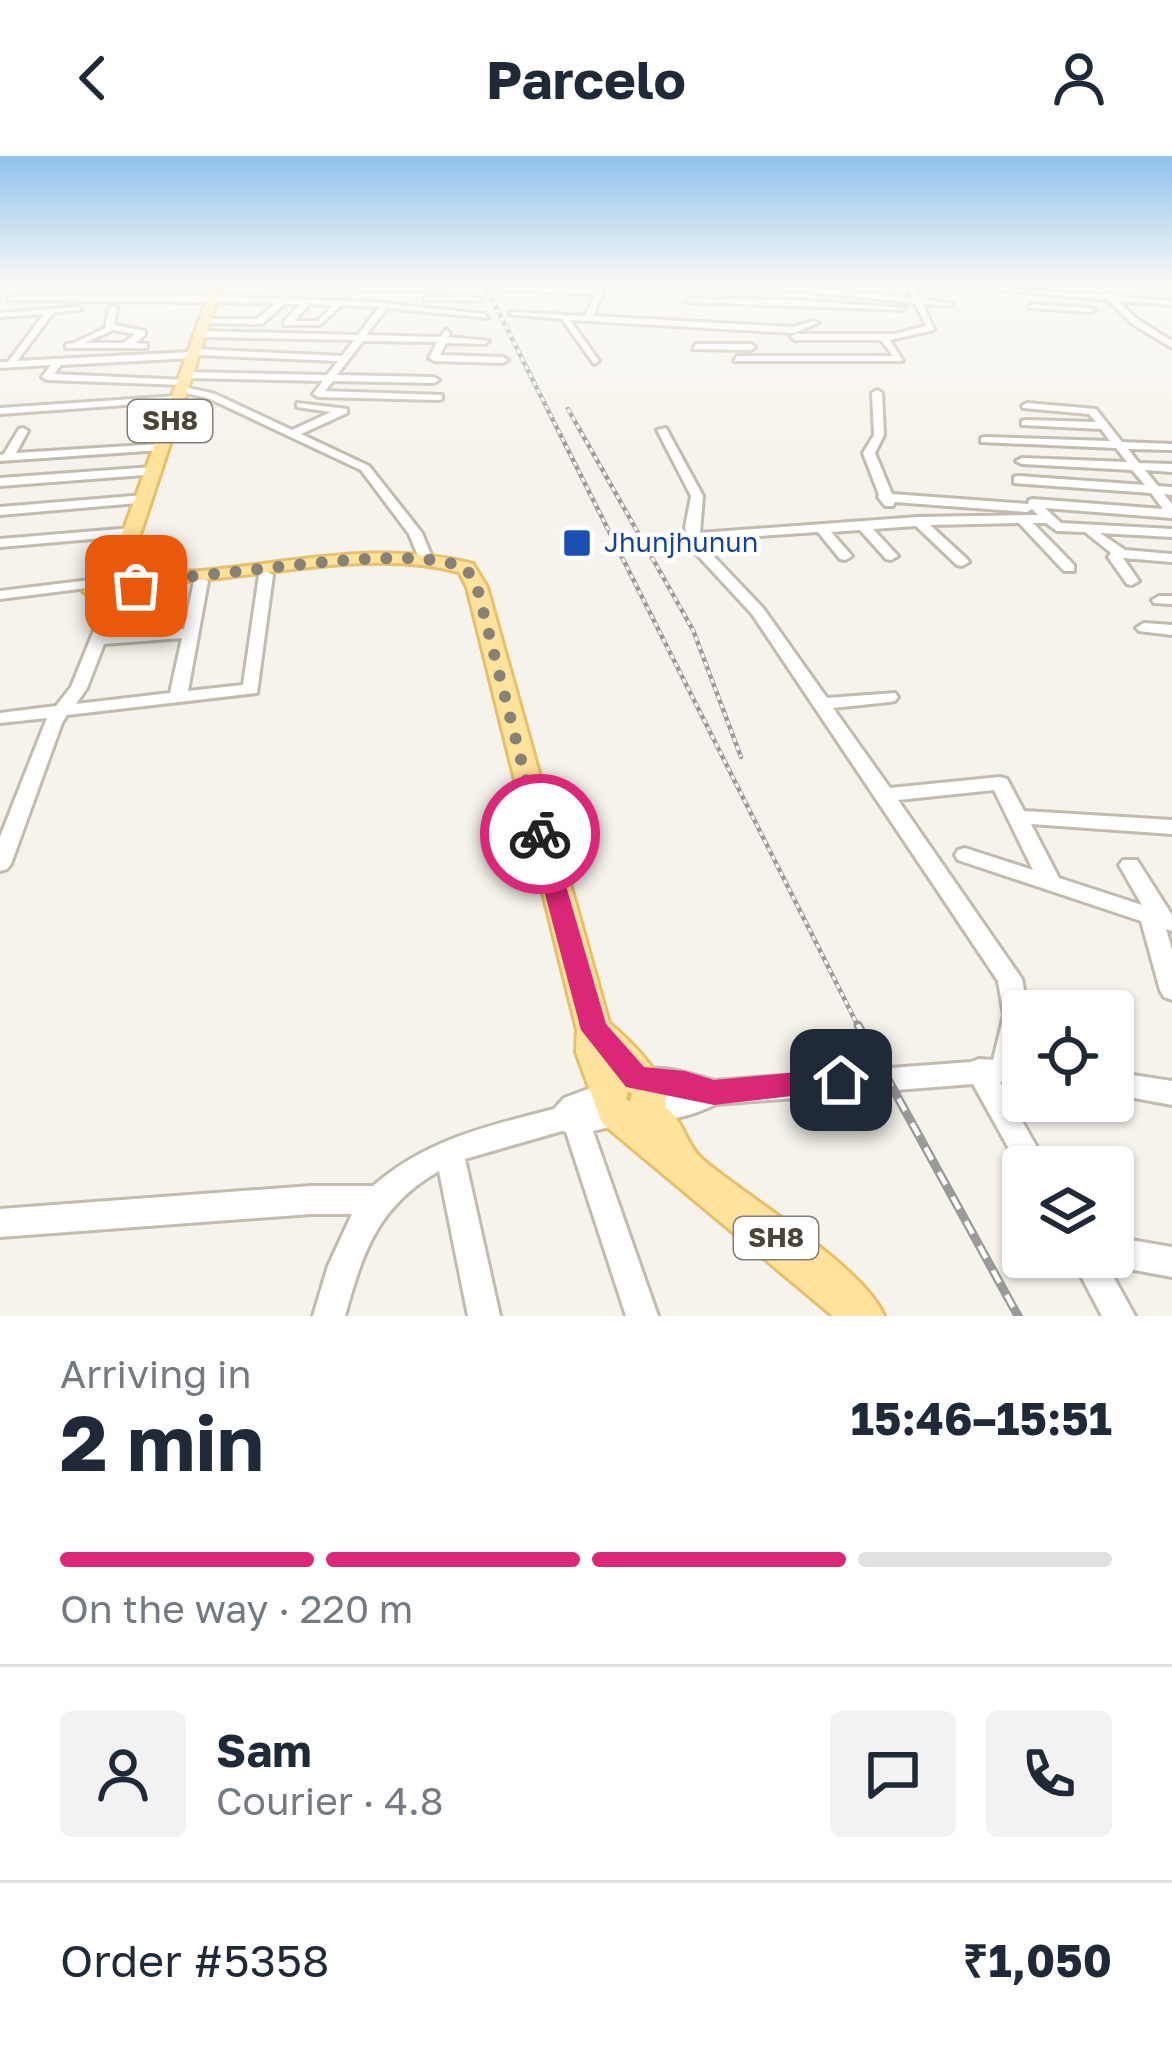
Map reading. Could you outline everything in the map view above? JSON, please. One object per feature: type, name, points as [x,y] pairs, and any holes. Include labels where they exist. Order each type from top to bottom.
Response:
[{"type":"main road","name":"SH8","points":[[99,588],[121,558],[132,532],[199,339]]},
{"type":"main road","points":[[121,558],[131,585]]},
{"type":"main road","points":[[131,585],[397,560]]},
{"type":"main road","points":[[99,588],[397,560],[466,568],[477,587],[594,1030],[593,1052],[628,1099]]},
{"type":"main road","name":"SH8","points":[[628,1099],[652,1148],[683,1166],[814,1269],[863,1316]]},
{"type":"street","points":[[5,365],[27,339]]},
{"type":"street","points":[[36,363],[85,339]]},
{"type":"street","points":[[126,346],[135,339]]},
{"type":"street","points":[[5,365],[58,362],[207,339]]},
{"type":"street","points":[[69,346],[250,339]]},
{"type":"street","points":[[358,339],[318,394],[438,397]]},
{"type":"street","points":[[198,342],[328,358],[443,341],[488,342],[424,339]]},
{"type":"street","points":[[579,339],[594,361]]},
{"type":"street","points":[[737,359],[746,339]]},
{"type":"street","points":[[820,339],[872,360],[900,359],[886,339]]},
{"type":"street","points":[[836,339],[864,348]]},
{"type":"street","points":[[857,339],[872,360]]},
{"type":"street","points":[[443,341],[434,358],[479,364],[503,360]]},
{"type":"street","points":[[198,342],[318,349]]},
{"type":"street","points":[[344,358],[406,375]]},
{"type":"street","points":[[26,410],[58,362]]},
{"type":"street","points":[[392,396],[406,375]]},
{"type":"street","points":[[0,411],[182,386],[433,375]]},
{"type":"street","points":[[50,378],[182,386],[365,468],[415,532],[426,560]]},
{"type":"street","points":[[877,393],[879,435],[869,449],[884,497],[900,523]]},
{"type":"street","points":[[290,435],[343,411],[301,405]]},
{"type":"street","points":[[1028,406],[1090,410],[1172,513]]},
{"type":"street","points":[[1026,423],[1104,426]]},
{"type":"street","points":[[662,430],[697,496],[692,537],[704,555],[742,590],[824,704],[1010,979],[1012,990]]},
{"type":"street","points":[[4,458],[22,431]]},
{"type":"street","points":[[985,440],[1172,446]]},
{"type":"street","points":[[4,458],[160,447]]},
{"type":"street","points":[[1022,461],[1172,468]]},
{"type":"street","points":[[1066,463],[1096,506]]},
{"type":"street","points":[[0,482],[153,470]]},
{"type":"street","points":[[1018,479],[1172,490]]},
{"type":"street","points":[[884,497],[966,501],[1043,514]]},
{"type":"street","points":[[0,511],[145,499]]},
{"type":"street","points":[[966,501],[977,519]]},
{"type":"street","points":[[1172,513],[1034,502],[1057,527],[1172,533]]},
{"type":"street","points":[[692,537],[918,521],[1022,519],[1043,514]]},
{"type":"street","points":[[1022,519],[1069,568]]},
{"type":"street","points":[[918,521],[962,562]]},
{"type":"street","points":[[863,525],[891,556]]},
{"type":"street","points":[[821,528],[845,556]]},
{"type":"street","points":[[1081,529],[1103,538],[1120,553],[1172,558]]},
{"type":"street","points":[[0,543],[132,532]]},
{"type":"street","points":[[1120,553],[1115,557],[1132,580]]},
{"type":"street","points":[[0,718],[254,687],[266,575]]},
{"type":"street","points":[[178,698],[201,581]]},
{"type":"street","points":[[0,863],[10,812],[131,585]]},
{"type":"street","points":[[0,597],[99,588],[102,632]]},
{"type":"street","points":[[1144,628],[1172,630]]},
{"type":"street","points":[[102,632],[191,632]]},
{"type":"street","points":[[824,704],[889,698]]},
{"type":"street","points":[[886,794],[997,782],[1051,884]]},
{"type":"street","points":[[1019,818],[1172,827]]},
{"type":"street","points":[[965,855],[1162,920]]},
{"type":"street","points":[[1130,865],[1162,920],[1172,990]]},
{"type":"street","points":[[329,1316],[339,1272],[364,1219],[395,1180],[448,1151],[569,1121],[628,1099],[690,1103],[714,1093],[1002,1069]]},
{"type":"street","points":[[1134,1087],[1172,1093]]},
{"type":"street","points":[[569,1121],[642,1316]]},
{"type":"street","points":[[448,1151],[484,1316]]},
{"type":"street","points":[[0,1223],[311,1200],[378,1200]]},
{"type":"street","points":[[1134,1256],[1172,1262]]},
{"type":"street","points":[[1097,1278],[1119,1316]]},
{"type":"railway","points":[[512,339],[859,1028]]},
{"type":"railway","points":[[568,409],[693,630],[741,757]]},
{"type":"railway","points":[[858,1025],[1018,1316]]},
{"type":"way so far","points":[[136,586],[135,579],[170,580],[380,560],[441,561],[466,568],[477,587],[540,834]]},
{"type":"place","name":"Jhunjhunun","points":[[577,543]]},
{"type":"route","points":[[540,834],[594,1030],[636,1078],[685,1083],[714,1093],[841,1080]]}]
